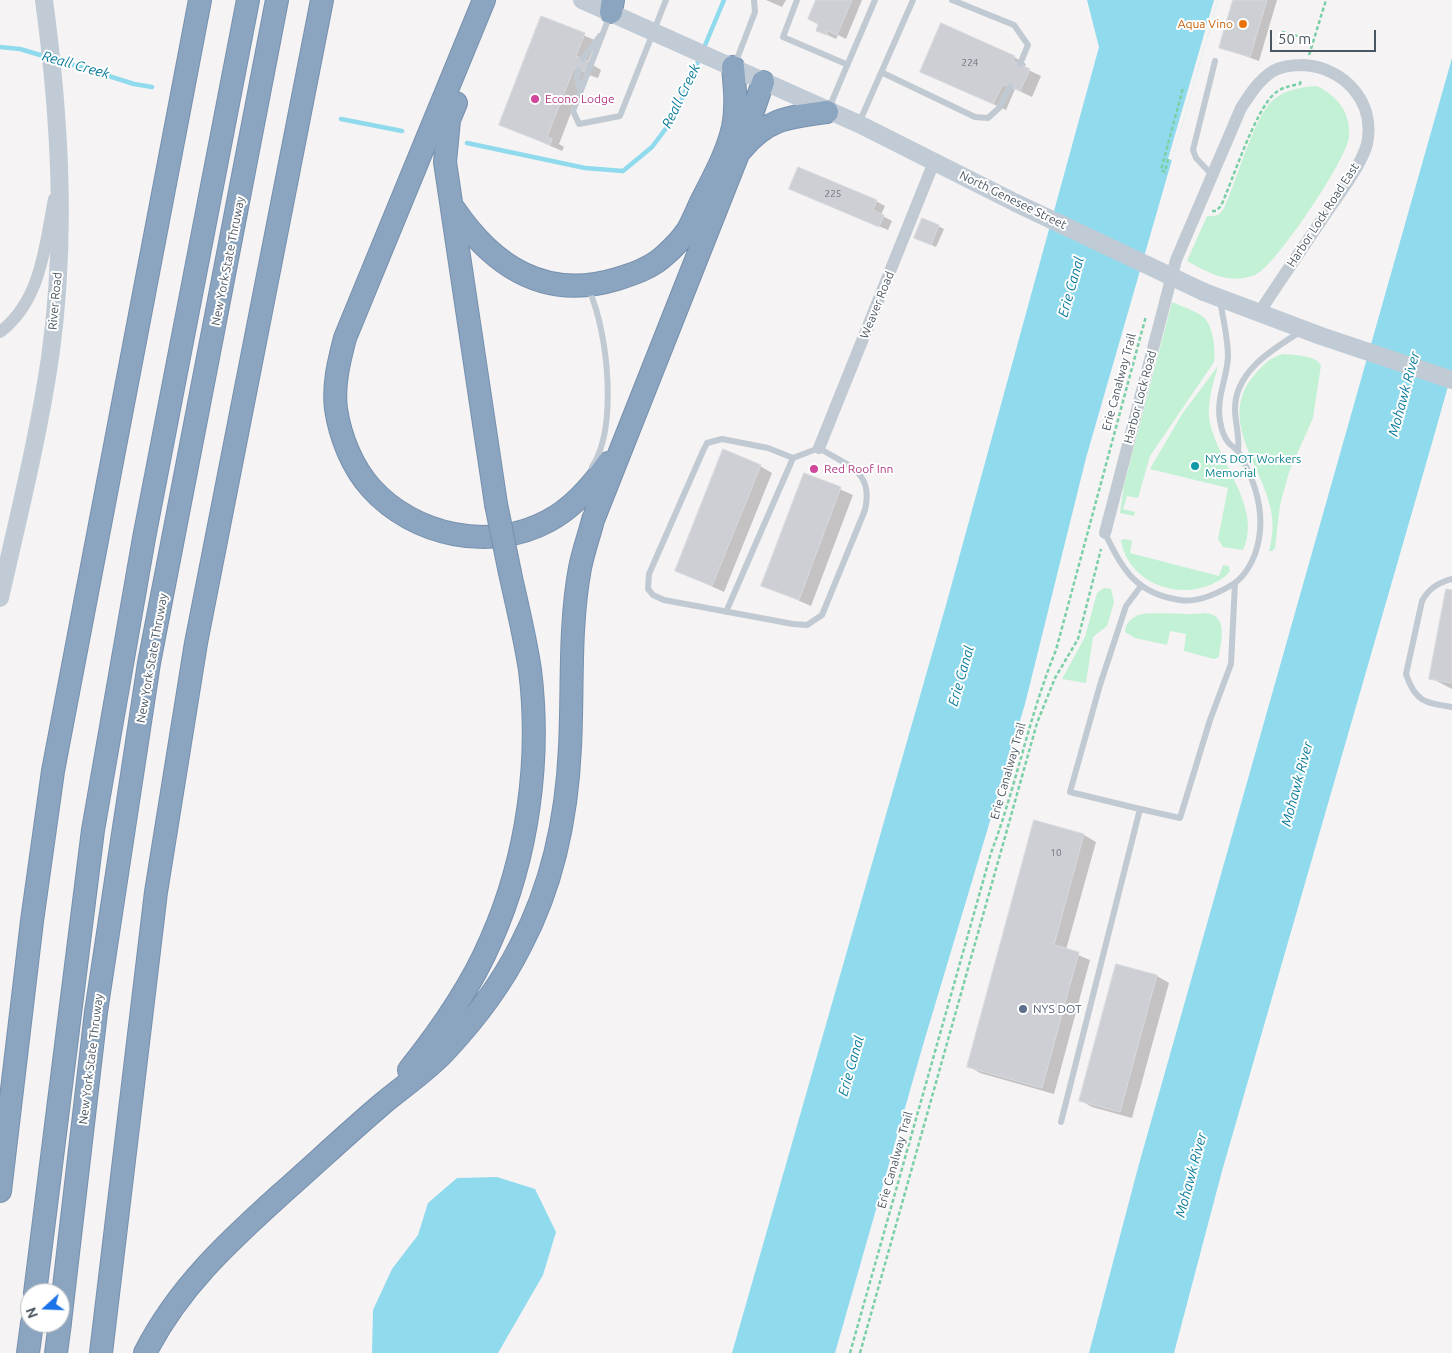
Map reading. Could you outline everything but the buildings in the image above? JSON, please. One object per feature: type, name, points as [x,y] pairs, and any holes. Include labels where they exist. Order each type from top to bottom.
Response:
[{"type":"highway","points":[[0,1191],[32,921],[53,771],[200,0]]},
{"type":"highway","points":[[36,1283],[93,830],[144,538],[248,0]]},
{"type":"highway","name":"New York State Thruway","points":[[65,1283],[96,1012],[149,663],[277,0]]},
{"type":"highway","points":[[101,1353],[156,892],[196,643],[322,0]]},
{"type":"highway","points":[[382,1104],[454,1009],[491,940],[520,852],[531,785],[534,727],[530,669],[496,504],[445,162],[449,120],[491,1]]},
{"type":"highway","points":[[491,1],[345,338],[337,369],[336,406],[340,432],[355,465],[371,488],[398,511],[434,529],[491,538],[527,530],[549,521],[583,495],[627,436]]},
{"type":"highway","points":[[453,206],[467,228],[488,252],[512,268],[539,280],[562,286],[587,287],[637,273],[663,257],[687,230],[719,166],[732,129],[736,102],[725,64]]},
{"type":"highway","points":[[144,1353],[156,1330],[191,1282],[220,1250],[382,1104],[445,1052],[482,1009],[521,945],[542,895],[556,851],[566,804],[570,750],[574,617],[580,568],[593,520],[738,154],[763,82]]},
{"type":"highway","points":[[738,154],[757,132],[775,122],[828,112]]},
{"type":"highway","points":[[28,1353],[31,1333]]},
{"type":"highway","name":"New York State Thruway","points":[[56,1353],[59,1333]]},
{"type":"main road","name":"River Road","points":[[0,598],[36,437],[50,356],[58,270],[60,170],[54,72],[44,0]]},
{"type":"main road","name":"North Genesee Street","points":[[582,0],[612,6],[654,32],[828,112],[859,124],[1016,203],[1212,294],[1304,330],[1452,380]]},
{"type":"street","name":"Harbor Lock Road East","points":[[1176,260],[1241,108],[1255,86],[1274,71],[1292,64],[1318,66],[1336,73],[1348,82],[1360,98],[1368,115],[1366,146],[1347,183],[1259,313]]},
{"type":"street","name":"Weaver Road","points":[[819,448],[934,162]]},
{"type":"street","points":[[0,332],[19,315],[32,292],[40,269],[60,170]]},
{"type":"street","name":"Harbor Lock Road","points":[[1105,533],[1176,260]]},
{"type":"lane","points":[[612,6],[573,111],[579,124],[620,116],[666,0]]},
{"type":"lane","points":[[725,64],[755,12],[754,0]]},
{"type":"lane","points":[[797,0],[783,37],[846,64]]},
{"type":"lane","points":[[828,112],[846,64],[874,0]]},
{"type":"lane","points":[[859,124],[883,73],[913,0]]},
{"type":"lane","points":[[952,0],[1014,25],[1028,45],[1020,64]]},
{"type":"lane","points":[[582,59],[589,47],[602,34]]},
{"type":"lane","points":[[1212,175],[1196,158],[1193,150],[1216,61]]},
{"type":"lane","points":[[578,70],[577,78],[580,91]]},
{"type":"lane","points":[[883,73],[975,117],[988,118],[999,108],[1010,87]]},
{"type":"lane","points":[[587,287],[600,321],[609,397],[606,431],[595,463],[589,471]]},
{"type":"lane","points":[[1105,533],[1125,570],[1141,586],[1164,598],[1185,601],[1214,594],[1235,584],[1249,569],[1260,540],[1262,516],[1257,495],[1238,451],[1228,442],[1220,420],[1220,394],[1228,359],[1212,294]]},
{"type":"lane","points":[[1238,451],[1240,439],[1235,408],[1243,381],[1252,367],[1275,348],[1304,330]]},
{"type":"lane","points":[[722,439],[768,448],[793,458],[819,448],[852,468],[862,477],[867,486],[868,496],[865,510],[822,615],[807,625],[793,624],[664,600],[653,595],[648,589],[649,574],[707,443],[722,439]]},
{"type":"lane","points":[[726,612],[793,458]]},
{"type":"lane","points":[[549,521],[578,487]]},
{"type":"lane","points":[[1452,579],[1438,583],[1426,592],[1422,601],[1406,674],[1416,696],[1426,703],[1452,707]]},
{"type":"lane","points":[[1141,586],[1126,606],[1100,685],[1070,792],[1180,818],[1210,720],[1231,664],[1235,584]]},
{"type":"lane","points":[[1061,1122],[1140,808]]},
{"type":"path","points":[[1309,55],[1326,0]]},
{"type":"path","points":[[1282,32],[1314,40]]},
{"type":"path","points":[[1210,211],[1216,211],[1222,206],[1263,107],[1275,93],[1285,87],[1300,84],[1301,78]]},
{"type":"path","points":[[1168,159],[1165,172],[1161,170],[1183,88]]},
{"type":"path","name":"Erie Canalway Trail","points":[[850,1353],[991,853],[1005,818],[1044,681],[1056,650],[1148,312]]},
{"type":"path","points":[[860,1353],[1037,723],[1055,678],[1078,639],[1105,533]]},
{"type":"green space","points":[[1317,86],[1331,95],[1341,106],[1348,120],[1349,137],[1345,149],[1324,188],[1293,234],[1265,268],[1255,275],[1246,278],[1236,279],[1220,276],[1203,270],[1187,261],[1207,216],[1218,215],[1225,206],[1252,136],[1264,111],[1280,95],[1304,87]]},
{"type":"green space","points":[[1172,302],[1206,319],[1213,337],[1214,362],[1150,456],[1138,498],[1127,496],[1123,509],[1135,512],[1134,516],[1120,513],[1124,485]]},
{"type":"green space","points":[[1283,354],[1310,357],[1321,365],[1313,418],[1289,472],[1280,505],[1275,548],[1269,551],[1272,529],[1270,506],[1265,489],[1244,440],[1240,423],[1240,406],[1245,390],[1256,373],[1268,361]]},
{"type":"green space","points":[[1218,366],[1211,394],[1209,416],[1221,454],[1243,502],[1248,534],[1243,550],[1223,547],[1218,539],[1228,488],[1150,469],[1182,414]]},
{"type":"green space","points":[[1121,540],[1132,541],[1130,553],[1219,576],[1223,565],[1229,566],[1230,571],[1217,582],[1198,589],[1183,590],[1155,584],[1133,567],[1125,554]]},
{"type":"green space","points":[[1104,588],[1111,589],[1114,602],[1107,626],[1093,637],[1086,683],[1062,679],[1085,637],[1097,593]]},
{"type":"green space","points":[[1153,613],[1205,613],[1218,618],[1221,623],[1222,636],[1219,657],[1214,659],[1184,651],[1186,634],[1170,631],[1167,645],[1135,638],[1125,632],[1129,622],[1139,615]]},
{"type":"water","name":"Erie Canal","points":[[1087,0],[1218,0],[1086,458],[1025,704],[923,1045],[835,1353],[732,1353],[946,605],[1099,47]]},
{"type":"water","name":"Mohawk River","points":[[1452,58],[1452,372],[1222,1171],[1174,1353],[1089,1353],[1139,1164]]},
{"type":"water","points":[[497,1177],[535,1189],[556,1232],[543,1275],[498,1353],[372,1353],[373,1310],[392,1269],[418,1235],[428,1203],[457,1178]]},
{"type":"pier","points":[[1214,0],[1218,0],[1172,160],[1168,159]]},
{"type":"waterway","name":"Reall Creek","points":[[703,50],[724,0]]},
{"type":"waterway","name":"Reall Creek","points":[[0,47],[20,49],[47,57]]},
{"type":"waterway","name":"Reall Creek","points":[[467,143],[585,168],[623,171],[652,147],[673,119],[700,57]]},
{"type":"waterway","name":"Reall Creek","points":[[55,59],[134,84],[152,87]]},
{"type":"waterway","name":"Reall Creek","points":[[341,119],[402,131]]},
{"type":"place","name":"Aqua Vino","points":[[1243,24]]},
{"type":"place","name":"Econo Lodge","points":[[535,99]]},
{"type":"place","name":"NYS DOT Workers Memorial","points":[[1195,466]]},
{"type":"place","name":"Red Roof Inn","points":[[814,469]]},
{"type":"place","name":"NYS DOT","points":[[1023,1009]]}]
